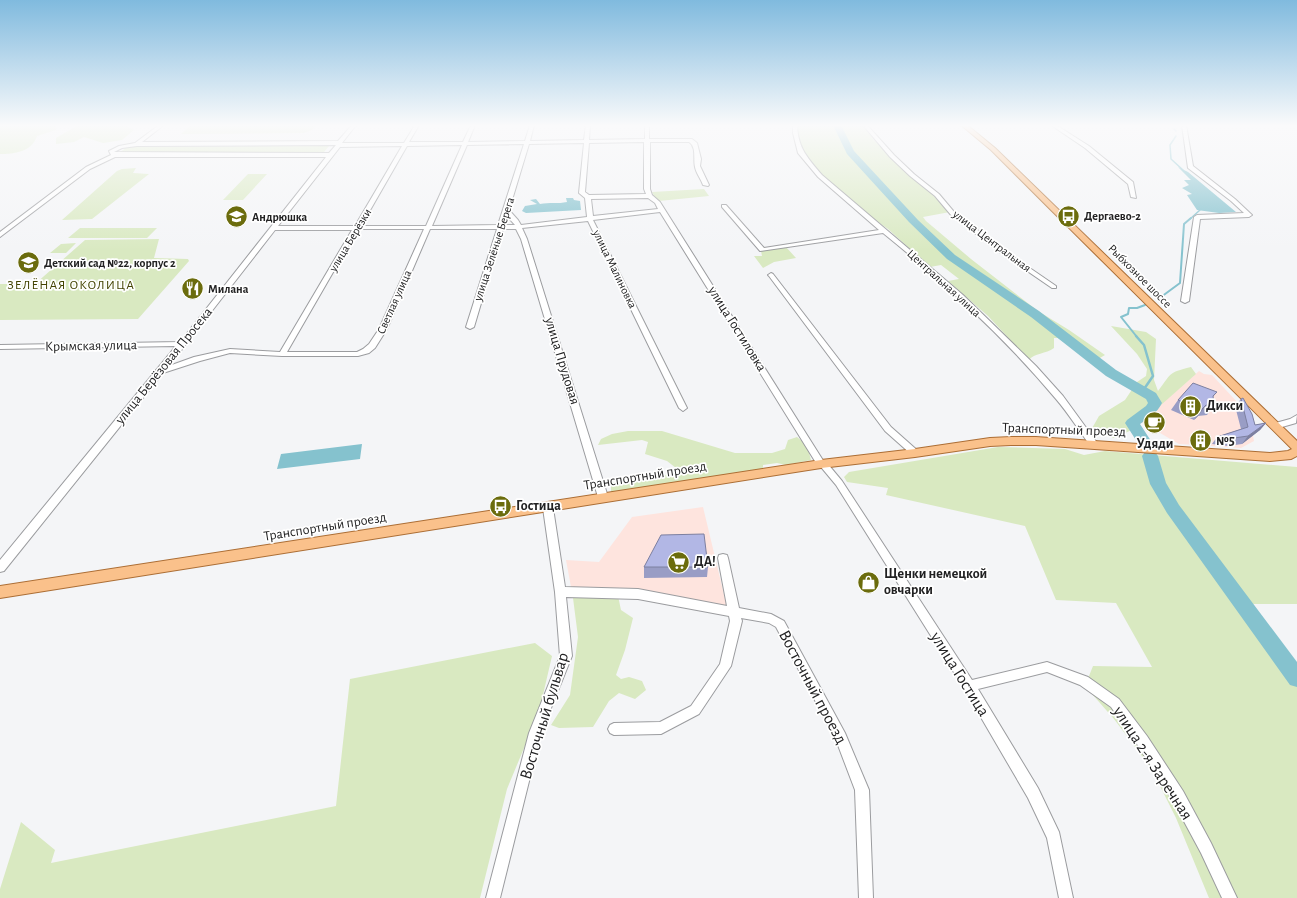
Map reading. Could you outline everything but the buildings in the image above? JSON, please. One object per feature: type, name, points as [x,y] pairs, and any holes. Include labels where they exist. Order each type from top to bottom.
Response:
[{"type":"main road","name":"Рыбхозное шоссе","points":[[1012,167],[1297,447]]},
{"type":"main road","name":"Транспортный проезд","points":[[0,592],[548,508],[603,498],[822,465],[990,442],[1036,441],[1270,457],[1291,455],[1297,451]]},
{"type":"street","points":[[0,235],[90,167]]},
{"type":"street","name":"улица Берёзовая Просека","points":[[0,568],[161,371],[322,167]]},
{"type":"street","name":"улица Берёзки","points":[[282,354],[392,167]]},
{"type":"street","name":"Светлая улица","points":[[161,371],[197,359],[230,351],[282,354],[358,354],[366,351],[372,346],[383,329],[454,167]]},
{"type":"street","name":"улица Зелёные Берега","points":[[470,327],[519,167]]},
{"type":"street","name":"улица Малиновка","points":[[584,167],[582,194],[588,196],[590,219],[683,408]]},
{"type":"street","points":[[588,196],[650,196],[647,189],[647,167]]},
{"type":"street","points":[[697,167],[706,185]]},
{"type":"street","name":"Центральная улица","points":[[812,167],[820,176],[882,231],[903,246],[961,296],[1033,368],[1060,398],[1095,446]]},
{"type":"street","name":"улица Центральная","points":[[903,167],[937,195],[953,214],[1000,250],[1054,287]]},
{"type":"street","points":[[1111,167],[1131,183],[1134,197]]},
{"type":"street","points":[[1185,301],[1197,217],[1249,215],[1190,167]]},
{"type":"street","name":"улица Гостиловка","points":[[650,196],[657,202],[822,465]]},
{"type":"street","points":[[724,206],[762,250],[882,231]]},
{"type":"street","points":[[273,228],[502,227],[590,219],[662,210]]},
{"type":"street","name":"улица Прудовая","points":[[506,211],[516,221],[524,239],[603,498]]},
{"type":"street","points":[[771,274],[888,428],[915,453]]},
{"type":"street","name":"Крымская улица","points":[[0,347],[182,344]]},
{"type":"street","points":[[1275,426],[1293,421],[1297,418]]},
{"type":"street","name":"улица Гостица","points":[[822,465],[838,483],[969,686],[1033,793],[1054,837],[1066,898]]},
{"type":"street","name":"Восточный бульвар","points":[[493,898],[535,733],[566,656],[560,592],[548,508]]},
{"type":"street","points":[[614,729],[661,728],[695,710],[725,666],[736,621],[733,612],[724,558]]},
{"type":"street","name":"Восточный проезд","points":[[560,592],[638,594],[771,619],[780,624],[841,737],[862,790],[866,898]]},
{"type":"street","name":"улица 2-я Заречная","points":[[969,686],[1047,667],[1084,680],[1115,703],[1142,740],[1178,796],[1206,848],[1230,898]]},
{"type":"shaded area","points":[[1199,371],[1204,374],[1212,375],[1239,404],[1250,421],[1254,441],[1241,448],[1179,444],[1141,422]]},
{"type":"shaded area","points":[[703,507],[727,607],[644,591],[571,587],[566,560],[599,562],[632,517]]},
{"type":"green space","points":[[814,167],[902,167],[950,212],[923,217],[926,221],[971,259],[1038,311],[1105,355],[1093,362],[1058,338],[1054,338],[1054,348],[1034,356],[1029,360],[988,316],[948,281],[959,279],[941,265],[930,267],[888,229],[851,203]]},
{"type":"green space","points":[[136,168],[133,173],[149,174],[92,219],[62,220],[117,171]]},
{"type":"green space","points":[[248,174],[267,174],[243,200],[223,200]]},
{"type":"green space","points":[[704,189],[709,196],[659,201],[652,192]]},
{"type":"green space","points":[[80,228],[157,228],[147,238],[68,238]]},
{"type":"green space","points":[[159,239],[154,258],[188,259],[189,261],[138,319],[0,320],[0,284],[35,284],[85,240]]},
{"type":"green space","points":[[76,243],[66,253],[50,253],[61,244]]},
{"type":"green space","points":[[786,247],[796,258],[774,262],[763,268],[754,256],[762,256],[761,251]]},
{"type":"green space","points":[[1111,326],[1146,332],[1156,339],[1154,380],[1158,391],[1168,377],[1174,372],[1191,367],[1196,374],[1134,429],[1114,438],[1091,430],[1099,416],[1125,400],[1137,382],[1146,376],[1147,369],[1137,354]]},
{"type":"green space","points":[[628,431],[662,431],[735,453],[772,453],[785,449],[788,440],[797,437],[807,445],[811,460],[786,465],[777,463],[763,465],[763,469],[611,492],[611,482],[628,482],[663,477],[676,468],[667,461],[645,454],[648,442],[642,440],[598,445],[601,439],[612,434]]},
{"type":"green space","points":[[998,447],[1065,449],[1084,455],[1105,451],[1297,467],[1297,604],[1250,604],[1297,664],[1297,898],[1209,898],[1176,818],[1151,768],[1114,719],[1085,686],[1093,666],[1152,667],[1116,603],[1056,600],[1025,526],[886,495],[888,488],[847,482],[844,477],[849,472]]},
{"type":"green space","points":[[618,596],[621,610],[633,618],[625,650],[616,675],[621,679],[629,677],[642,681],[646,690],[635,699],[619,693],[609,701],[593,727],[559,728],[551,725],[570,695],[578,637],[573,598]]},
{"type":"green space","points":[[535,643],[552,656],[539,712],[507,789],[480,898],[0,898],[0,889],[21,822],[55,850],[51,863],[336,806],[350,679]]},
{"type":"water","points":[[1178,167],[1188,172],[1236,212],[1219,213],[1197,210],[1187,195],[1192,194],[1182,188],[1189,185],[1184,180],[1191,180]]},
{"type":"water","points":[[566,198],[573,198],[574,200],[580,201],[581,210],[526,213],[522,211],[525,206],[537,204],[530,200],[536,199],[540,204],[560,203],[567,202]]},
{"type":"water","points":[[362,444],[360,459],[277,469],[281,454]]},
{"type":"waterway","points":[[864,167],[913,220]]},
{"type":"waterway","points":[[1180,167],[1183,170]]},
{"type":"waterway","points":[[1190,219],[1200,210]]},
{"type":"waterway","points":[[1161,297],[1180,283],[1184,224],[1191,218]]},
{"type":"waterway","points":[[916,223],[951,257],[1035,314],[1111,373],[1151,396],[1155,403],[1152,409],[1132,423],[1146,444]]},
{"type":"waterway","points":[[1137,337],[1121,317],[1128,314],[1129,308],[1137,308],[1145,305]]},
{"type":"waterway","points":[[1136,336],[1144,345],[1153,376],[1142,392]]},
{"type":"waterway","points":[[1150,456],[1158,484],[1173,509],[1297,678]]},
{"type":"place","name":"Дергаево-2","points":[[1069,216]]},
{"type":"place","name":"Андрюшка","points":[[236,217]]},
{"type":"place","name":"Детский сад №22, корпус 2","points":[[29,263]]},
{"type":"place","name":"Милана","points":[[192,289]]},
{"type":"place","name":"Дикси","points":[[1190,406]]},
{"type":"place","name":"Удяди","points":[[1155,422]]},
{"type":"place","name":"№5","points":[[1201,441]]},
{"type":"place","name":"Гостица","points":[[500,506]]},
{"type":"place","name":"ДА!","points":[[679,562]]},
{"type":"place","name":"Щенки немецкой овчарки","points":[[868,582]]},
{"type":"district","name":"ЗЕЛЁНАЯ ОКОЛИЦА","points":[[71,285]]}]
